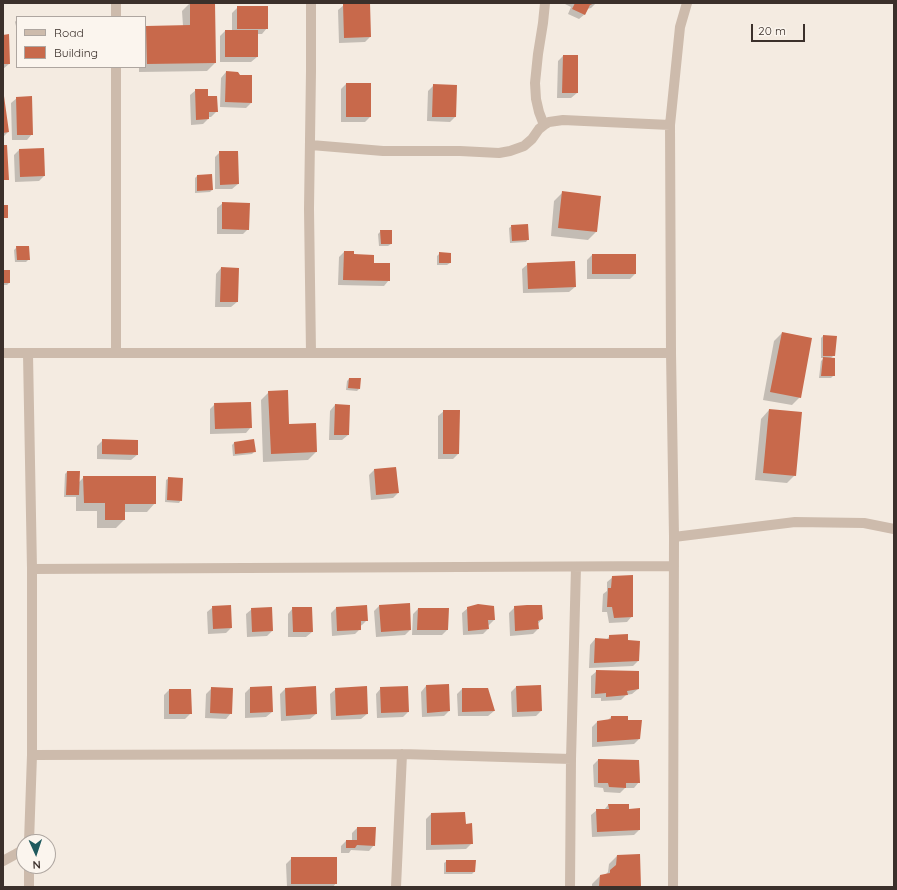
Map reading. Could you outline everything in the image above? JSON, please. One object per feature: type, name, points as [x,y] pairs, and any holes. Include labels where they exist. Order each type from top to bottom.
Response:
[{"type":"street","points":[[116,3],[116,16]]},
{"type":"street","points":[[310,3],[311,145],[309,216],[311,353]]},
{"type":"street","points":[[544,125],[536,99],[535,83],[538,54],[544,23],[545,3]]},
{"type":"street","points":[[673,887],[674,537],[671,353],[670,125],[680,27],[687,3]]},
{"type":"street","points":[[116,68],[116,353]]},
{"type":"street","points":[[311,145],[383,151],[499,153],[524,146],[544,125],[550,122],[563,120],[670,125]]},
{"type":"street","points":[[3,353],[671,353]]},
{"type":"street","points":[[28,354],[32,569],[32,755],[29,834]]},
{"type":"street","points":[[674,537],[795,522],[864,523],[894,529]]},
{"type":"street","points":[[32,569],[674,566]]},
{"type":"street","points":[[570,887],[571,759],[576,567]]},
{"type":"street","points":[[32,755],[402,754],[571,759]]},
{"type":"street","points":[[396,887],[402,754]]},
{"type":"street","points":[[3,861],[16,855]]},
{"type":"street","points":[[29,874],[29,887]]},
{"type":"building","points":[[190,3],[215,3],[216,63],[147,64],[146,26],[190,25]]},
{"type":"building","points":[[370,3],[371,37],[344,38],[343,4]]},
{"type":"building","points":[[575,3],[595,3],[590,5],[585,15],[572,9]]},
{"type":"building","points":[[237,6],[268,6],[268,29],[237,29]]},
{"type":"building","points":[[225,30],[258,30],[258,57],[225,57]]},
{"type":"building","points":[[9,34],[10,64],[3,64],[3,35]]},
{"type":"building","points":[[563,55],[578,55],[578,93],[562,93]]},
{"type":"building","points":[[226,71],[238,72],[240,75],[252,75],[252,103],[225,102]]},
{"type":"building","points":[[346,83],[371,83],[371,117],[346,117]]},
{"type":"building","points":[[433,84],[457,85],[456,117],[432,117]]},
{"type":"building","points":[[195,89],[208,89],[208,96],[217,96],[218,112],[209,112],[209,119],[196,120]]},
{"type":"building","points":[[4,96],[9,132],[3,133],[3,97]]},
{"type":"building","points":[[32,96],[33,135],[17,135],[16,97]]},
{"type":"building","points":[[3,145],[7,145],[9,180],[3,180]]},
{"type":"building","points":[[44,148],[45,176],[20,177],[19,149]]},
{"type":"building","points":[[219,151],[238,151],[239,184],[220,185]]},
{"type":"building","points":[[212,174],[213,190],[197,191],[197,175]]},
{"type":"building","points":[[562,191],[601,196],[597,232],[558,228]]},
{"type":"building","points":[[222,202],[250,203],[249,230],[222,229]]},
{"type":"building","points":[[3,205],[8,205],[8,218],[3,218]]},
{"type":"building","points":[[528,224],[529,240],[512,241],[511,225]]},
{"type":"building","points":[[380,230],[392,230],[392,244],[381,244]]},
{"type":"building","points":[[16,246],[29,246],[30,260],[17,260]]},
{"type":"building","points":[[344,251],[354,251],[354,254],[374,255],[374,263],[390,263],[390,281],[343,280]]},
{"type":"building","points":[[439,252],[451,253],[451,263],[439,263]]},
{"type":"building","points":[[592,254],[636,254],[636,274],[592,274]]},
{"type":"building","points":[[575,261],[576,287],[528,289],[527,263]]},
{"type":"building","points":[[221,267],[239,268],[238,302],[220,302]]},
{"type":"building","points":[[3,270],[10,270],[10,283],[3,283]]},
{"type":"building","points":[[782,332],[812,338],[801,398],[770,392]]},
{"type":"building","points":[[823,335],[837,336],[835,356],[823,356]]},
{"type":"building","points":[[823,357],[835,358],[835,376],[821,376]]},
{"type":"building","points":[[349,378],[361,378],[360,389],[348,388]]},
{"type":"building","points":[[288,390],[289,424],[316,423],[317,452],[271,454],[268,391]]},
{"type":"building","points":[[251,402],[252,428],[215,429],[214,403]]},
{"type":"building","points":[[335,404],[350,405],[349,435],[334,435]]},
{"type":"building","points":[[769,409],[802,412],[796,476],[763,473]]},
{"type":"building","points":[[443,410],[460,410],[459,454],[443,454]]},
{"type":"building","points":[[102,439],[138,440],[138,455],[102,454]]},
{"type":"building","points":[[254,439],[256,452],[235,454],[234,442]]},
{"type":"building","points":[[396,467],[399,493],[376,495],[374,469]]},
{"type":"building","points":[[67,471],[80,471],[79,495],[66,495]]},
{"type":"building","points":[[83,476],[156,476],[156,504],[125,504],[125,520],[105,520],[105,503],[84,503]]},
{"type":"building","points":[[168,477],[183,478],[182,501],[167,500]]},
{"type":"building","points":[[633,575],[633,617],[614,618],[612,607],[607,607],[608,588],[611,588],[612,576]]},
{"type":"building","points":[[410,603],[411,630],[381,632],[379,605]]},
{"type":"building","points":[[478,604],[494,606],[495,620],[488,620],[489,629],[468,631],[467,607]]},
{"type":"building","points":[[231,605],[232,628],[213,629],[212,606]]},
{"type":"building","points":[[367,605],[368,621],[361,621],[361,630],[337,631],[336,607]]},
{"type":"building","points":[[542,605],[543,619],[538,621],[539,629],[515,631],[514,606]]},
{"type":"building","points":[[272,607],[273,631],[252,632],[251,608]]},
{"type":"building","points":[[292,607],[312,607],[313,632],[293,632]]},
{"type":"building","points":[[418,608],[449,608],[448,630],[417,630]]},
{"type":"building","points":[[628,634],[628,640],[640,641],[639,661],[594,663],[595,638],[609,639],[609,635]]},
{"type":"building","points":[[596,670],[639,671],[639,689],[627,691],[628,695],[606,697],[606,693],[595,694]]},
{"type":"building","points":[[449,684],[450,711],[427,713],[426,685]]},
{"type":"building","points":[[541,685],[542,711],[517,712],[516,686]]},
{"type":"building","points":[[272,686],[273,712],[250,713],[250,687]]},
{"type":"building","points":[[316,686],[317,714],[286,716],[285,688]]},
{"type":"building","points":[[367,686],[368,714],[336,716],[335,688]]},
{"type":"building","points":[[408,686],[409,712],[381,713],[380,687]]},
{"type":"building","points":[[211,687],[233,688],[232,714],[210,713]]},
{"type":"building","points":[[462,688],[488,688],[495,711],[462,712]]},
{"type":"building","points":[[169,689],[191,689],[192,714],[169,714]]},
{"type":"building","points":[[611,716],[628,716],[628,720],[642,720],[640,739],[597,742],[597,721],[611,719]]},
{"type":"building","points":[[598,759],[639,760],[640,783],[626,783],[626,788],[609,787],[608,783],[598,783]]},
{"type":"building","points":[[608,804],[629,804],[629,809],[640,808],[640,830],[597,832],[596,809],[609,809]]},
{"type":"building","points":[[465,812],[466,824],[472,823],[473,844],[431,845],[431,813]]},
{"type":"building","points":[[357,827],[376,827],[375,846],[357,845],[355,848],[346,848],[346,840],[357,840]]},
{"type":"building","points":[[640,854],[641,887],[599,887],[600,875],[610,873],[610,870],[616,865],[617,855]]},
{"type":"building","points":[[291,857],[337,857],[337,884],[291,884]]},
{"type":"building","points":[[446,860],[476,860],[475,872],[446,872]]}]
